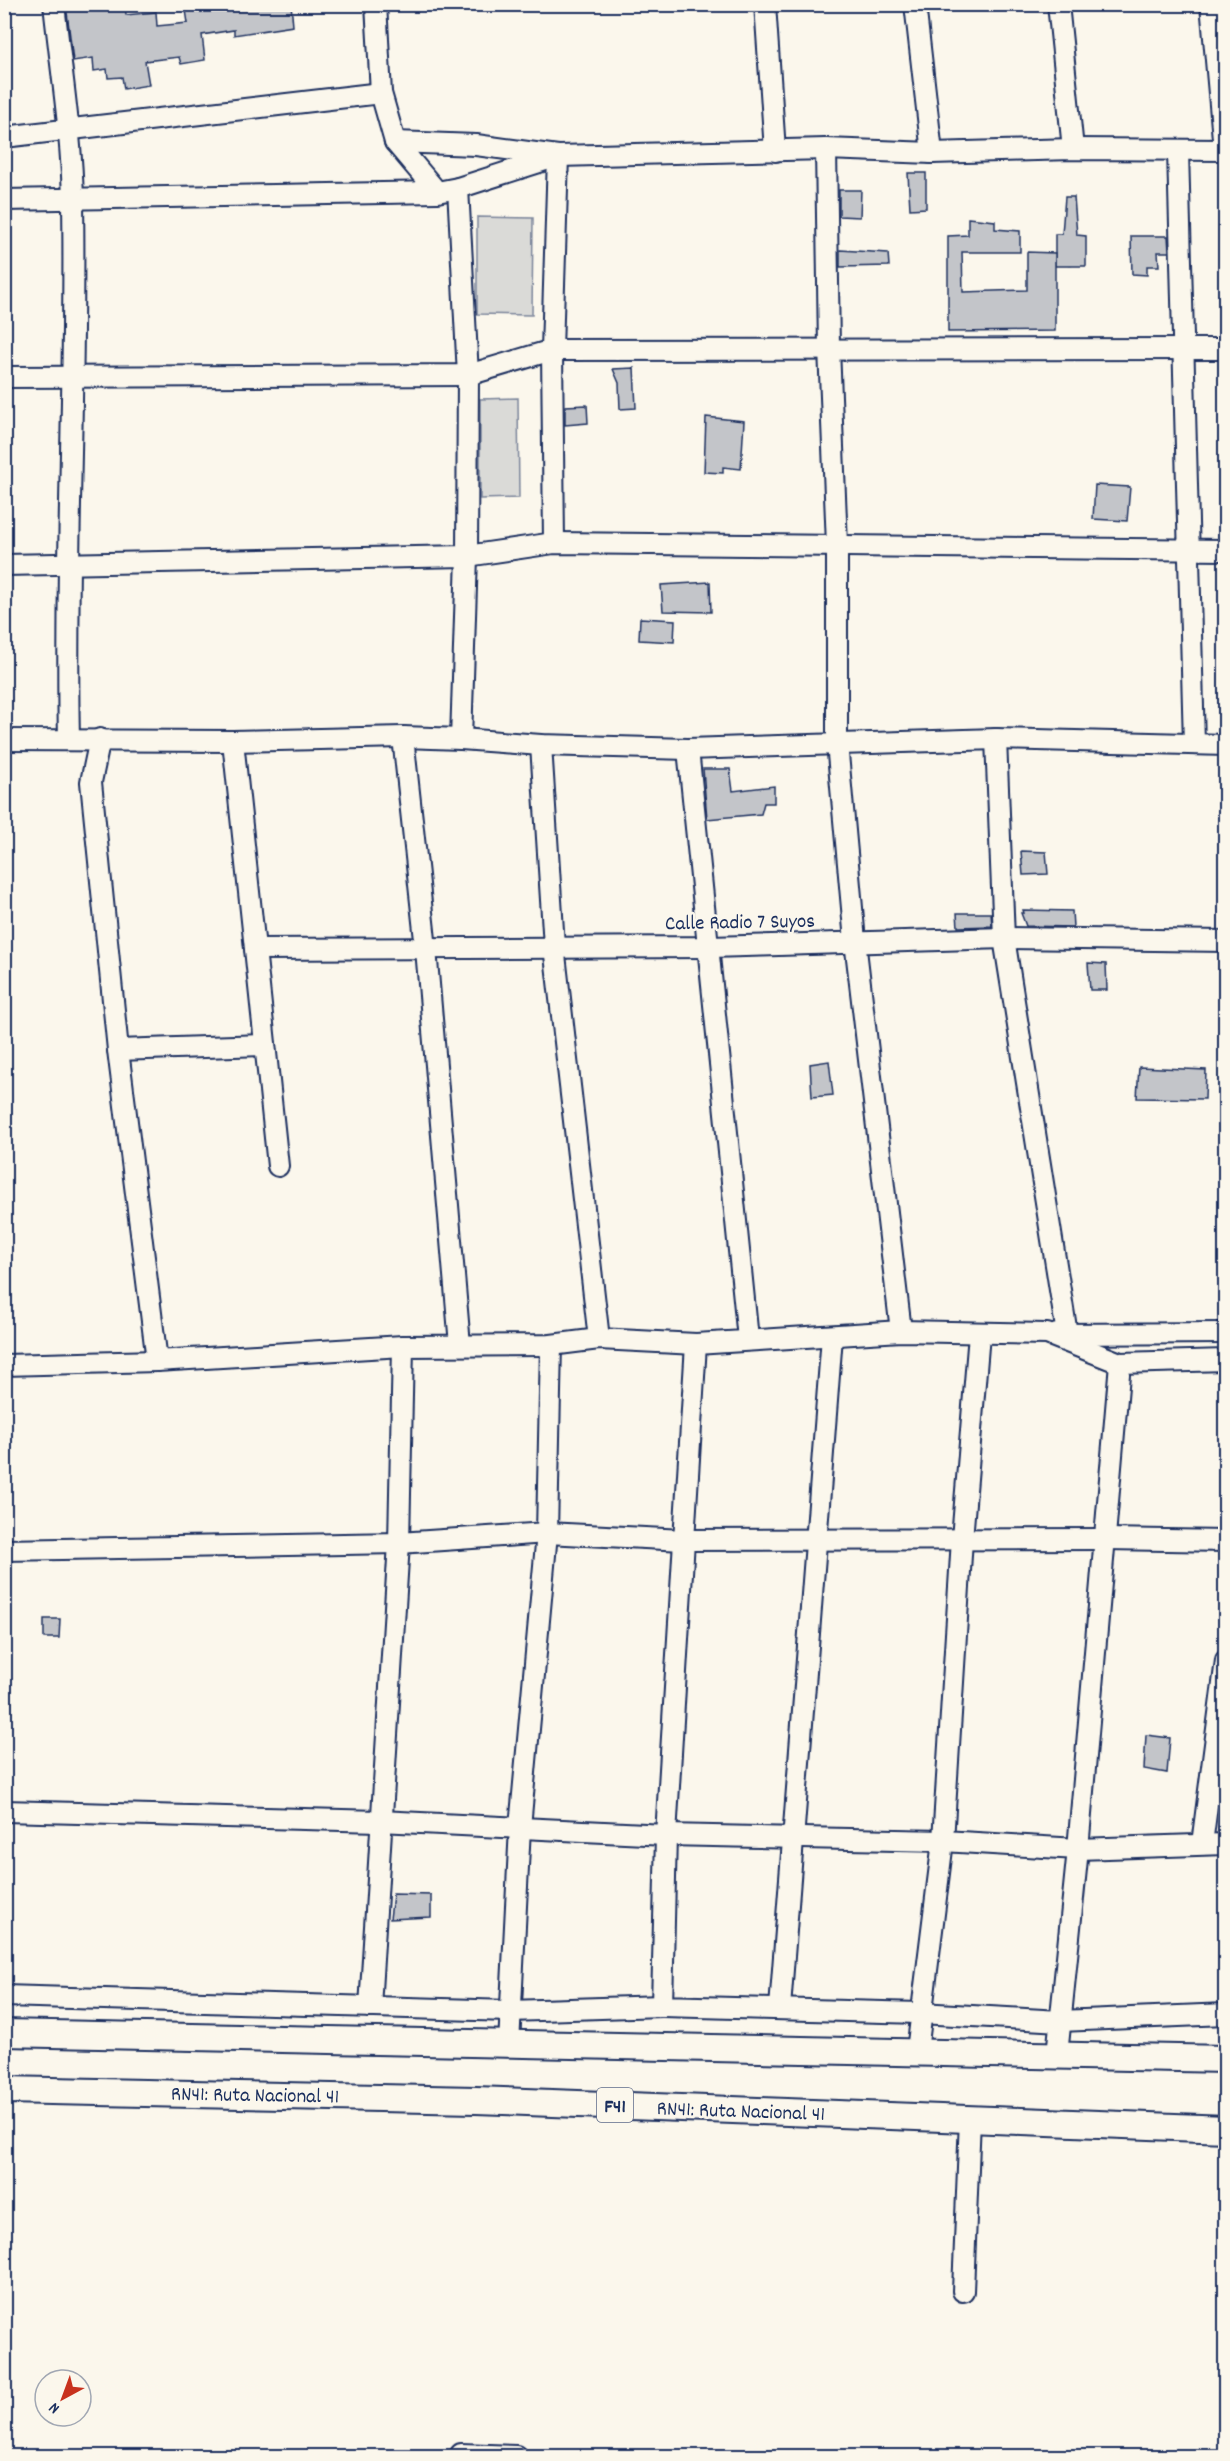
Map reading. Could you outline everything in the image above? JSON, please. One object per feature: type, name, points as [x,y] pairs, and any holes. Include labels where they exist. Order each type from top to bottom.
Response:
[{"type":"main road","points":[[4,2033],[743,2051],[917,2051],[1226,2059]]},
{"type":"main road","name":"RN41: Ruta Nacional 41","points":[[4,2090],[476,2100],[1226,2129]]},
{"type":"street","points":[[54,4],[73,201],[69,739]]},
{"type":"street","points":[[376,4],[381,93],[395,142],[437,192]]},
{"type":"street","points":[[765,4],[775,151]]},
{"type":"street","points":[[915,4],[932,153]]},
{"type":"street","points":[[1058,4],[1073,149]]},
{"type":"street","points":[[395,142],[476,145],[558,156],[826,149],[932,153],[1073,149],[1225,150],[1211,4]]},
{"type":"street","points":[[4,137],[381,93]]},
{"type":"street","points":[[826,149],[829,348],[837,545],[837,743],[855,941],[901,1331]]},
{"type":"street","points":[[1178,150],[1194,744]]},
{"type":"street","points":[[4,200],[73,201],[437,192],[458,188],[558,156]]},
{"type":"street","points":[[554,543],[552,350],[558,156]]},
{"type":"street","points":[[458,188],[468,375],[467,556],[461,739]]},
{"type":"street","points":[[4,377],[468,375],[552,350],[1226,349]]},
{"type":"street","points":[[4,565],[467,556],[554,543],[1226,550]]},
{"type":"street","points":[[4,740],[233,741],[403,737],[541,745],[688,749],[996,740],[1226,745]]},
{"type":"street","points":[[403,737],[426,950],[460,1345]]},
{"type":"street","points":[[100,739],[91,782],[118,1050],[158,1360]]},
{"type":"street","points":[[996,740],[1004,938],[1067,1334]]},
{"type":"street","points":[[233,741],[278,1166]]},
{"type":"street","points":[[541,745],[554,946],[599,1339]]},
{"type":"street","points":[[688,749],[710,947],[748,1339]]},
{"type":"street","name":"Calle Radio 7 Suyos","points":[[255,949],[710,947],[1004,938],[1226,940]]},
{"type":"street","points":[[118,1050],[266,1045]]},
{"type":"street","points":[[4,1365],[158,1360],[403,1346],[552,1345],[599,1339],[696,1344],[901,1331],[979,1334],[1226,1333]]},
{"type":"street","points":[[917,2051],[943,1841],[962,1539],[979,1334]]},
{"type":"street","points":[[1047,1334],[1120,1363],[1226,1360]]},
{"type":"street","points":[[780,2008],[832,1336]]},
{"type":"street","points":[[662,2006],[666,1835],[696,1344]]},
{"type":"street","points":[[509,2045],[520,1827],[547,1533],[552,1345]]},
{"type":"street","points":[[370,2007],[399,1543],[403,1346]]},
{"type":"street","points":[[1057,2055],[1107,1539],[1120,1363]]},
{"type":"street","points":[[4,1550],[399,1543],[547,1533],[684,1540],[1226,1541]]},
{"type":"street","points":[[1202,1844],[1226,1660]]},
{"type":"street","points":[[4,1811],[380,1821],[666,1835],[943,1841],[1078,1849],[1226,1844]]},
{"type":"street","points":[[4,1996],[510,2011],[662,2006],[780,2008],[1060,2021],[1226,2014]]},
{"type":"street","points":[[963,2291],[970,2119]]},
{"type":"street","points":[[460,2454],[516,2457]]},
{"type":"shaded area","points":[[477,217],[533,218],[532,315],[477,314]]},
{"type":"shaded area","points":[[518,398],[519,498],[480,499],[480,399]]},
{"type":"building","points":[[66,4],[125,4],[126,15],[156,12],[157,26],[188,23],[186,10],[216,5],[291,4],[293,26],[234,35],[234,30],[202,35],[205,60],[181,64],[179,57],[145,61],[149,85],[124,89],[122,77],[108,78],[107,69],[94,71],[93,58],[73,61]]},
{"type":"building","points":[[908,173],[926,173],[926,208],[910,209]]},
{"type":"building","points":[[839,190],[861,190],[860,217],[839,216]]},
{"type":"building","points":[[1065,197],[1074,197],[1077,235],[1086,236],[1086,266],[1055,266],[1055,234],[1062,234]]},
{"type":"building","points":[[968,218],[995,221],[995,229],[1020,231],[1020,252],[962,252],[963,292],[1027,290],[1027,252],[1055,253],[1055,331],[948,332],[948,236],[968,235]]},
{"type":"building","points":[[1131,236],[1168,236],[1169,252],[1158,252],[1159,266],[1147,266],[1147,275],[1132,274]]},
{"type":"building","points":[[840,250],[888,253],[889,266],[840,267]]},
{"type":"building","points":[[634,368],[636,408],[620,409],[619,383],[613,369]]},
{"type":"building","points":[[587,405],[588,423],[565,425],[565,406]]},
{"type":"building","points":[[706,417],[744,421],[741,469],[723,467],[723,473],[704,472]]},
{"type":"building","points":[[1095,485],[1130,487],[1127,521],[1093,519]]},
{"type":"building","points":[[710,582],[711,612],[663,611],[661,585]]},
{"type":"building","points":[[640,618],[675,620],[674,642],[639,640]]},
{"type":"building","points":[[703,769],[730,769],[733,791],[774,786],[774,803],[764,803],[761,814],[707,819]]},
{"type":"building","points":[[1021,851],[1046,852],[1048,874],[1023,875]]},
{"type":"building","points":[[1023,910],[1072,911],[1073,927],[1026,926],[1021,913],[1024,913]]},
{"type":"building","points":[[957,913],[991,913],[992,926],[958,927]]},
{"type":"building","points":[[1088,963],[1106,964],[1107,990],[1090,990]]},
{"type":"building","points":[[829,1061],[833,1095],[812,1097],[810,1064]]},
{"type":"building","points":[[1139,1067],[1206,1070],[1205,1099],[1137,1098]]},
{"type":"building","points":[[44,1619],[60,1619],[59,1638],[44,1638]]},
{"type":"building","points":[[1146,1735],[1170,1738],[1167,1773],[1144,1769]]},
{"type":"building","points":[[393,1894],[431,1895],[431,1917],[390,1919]]}]
